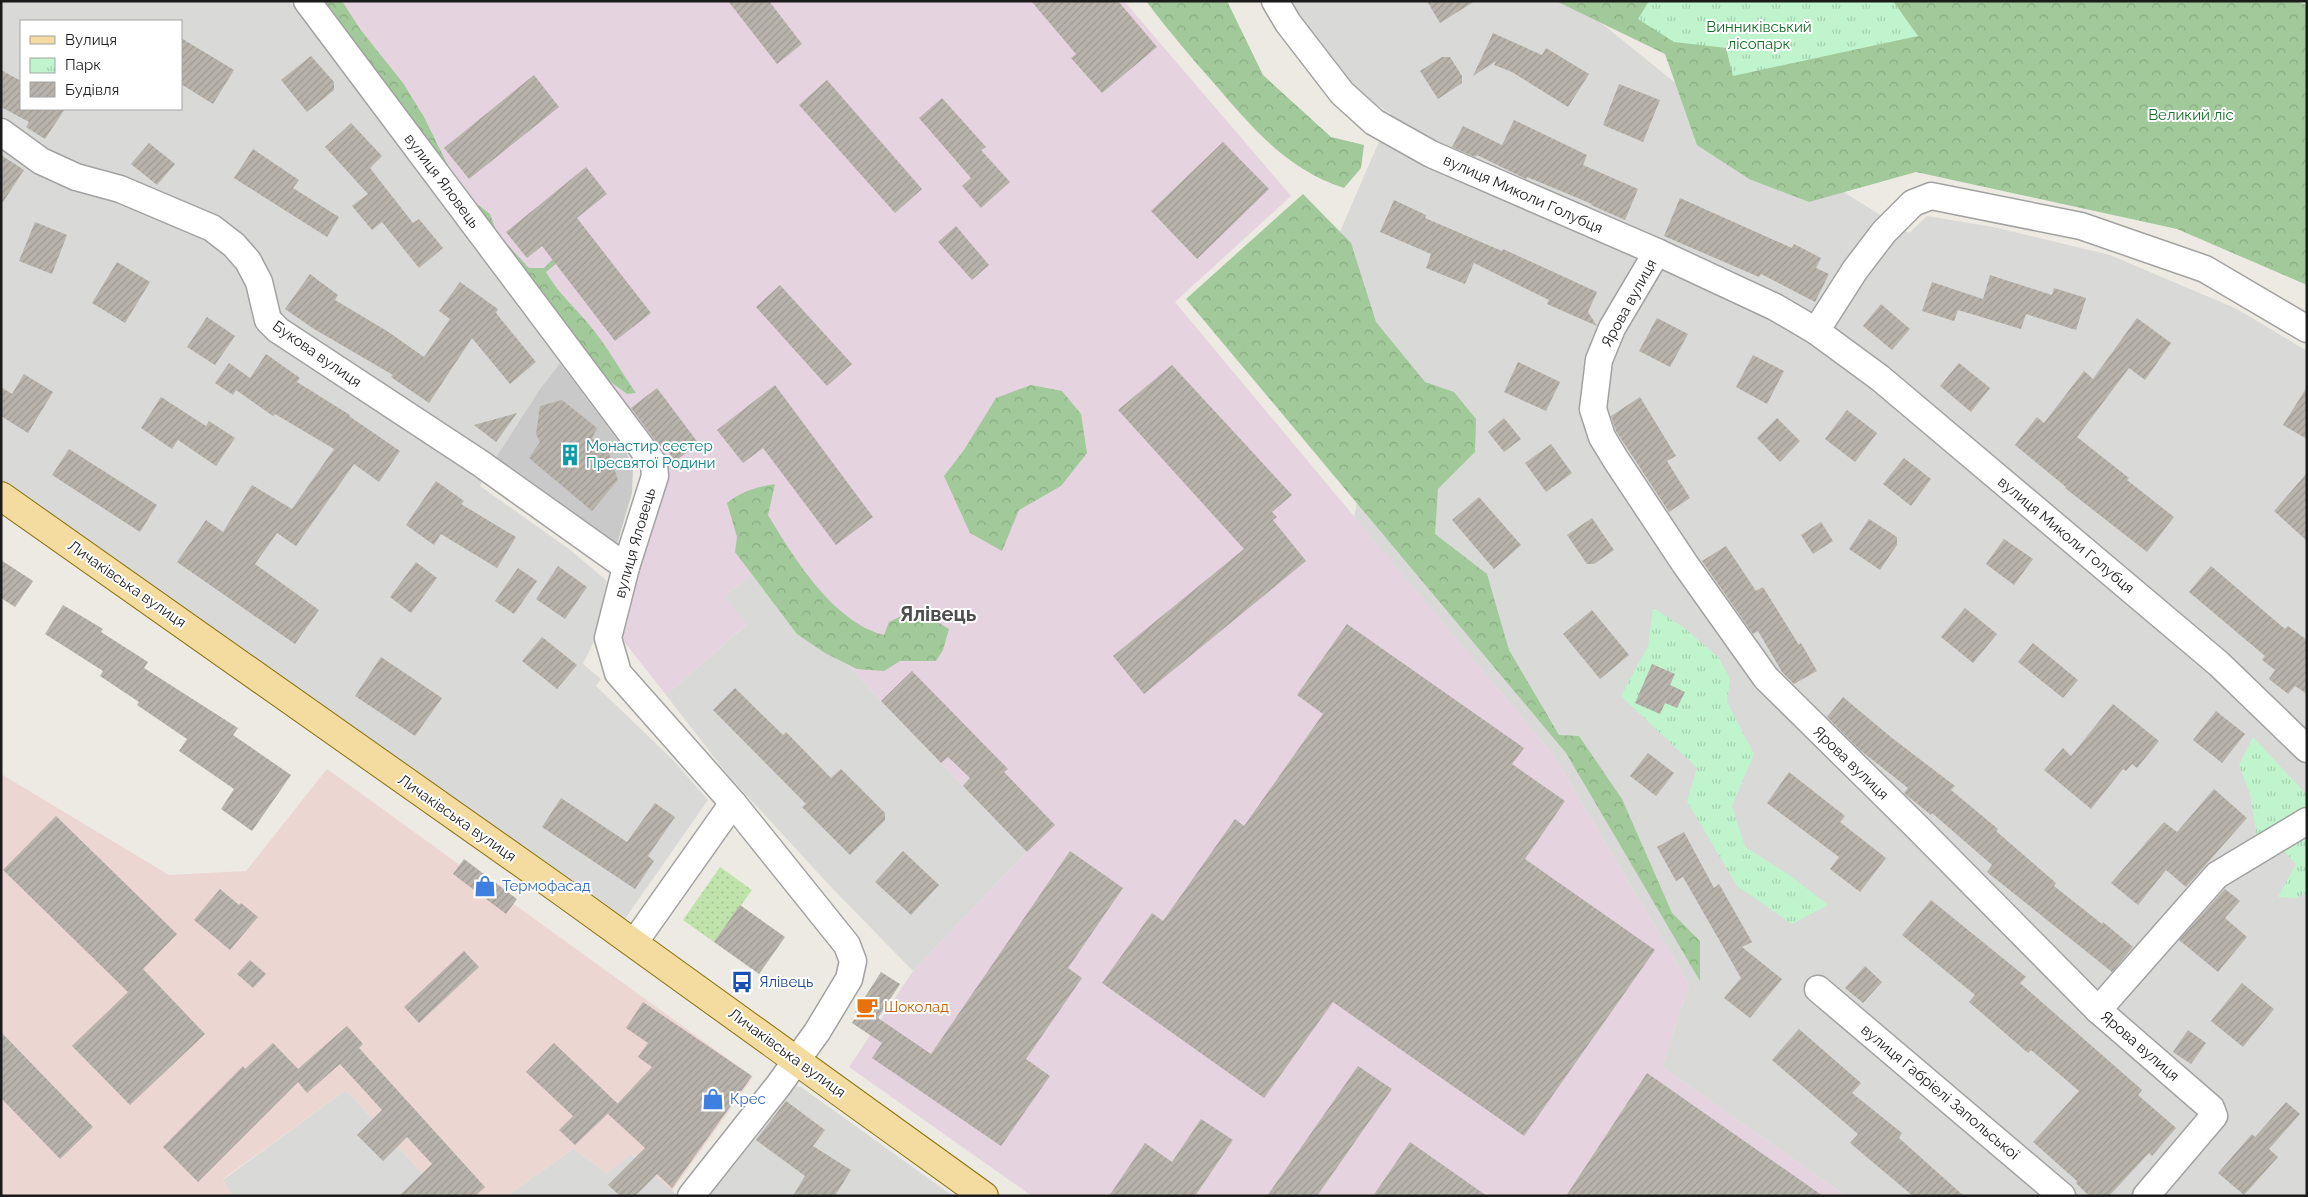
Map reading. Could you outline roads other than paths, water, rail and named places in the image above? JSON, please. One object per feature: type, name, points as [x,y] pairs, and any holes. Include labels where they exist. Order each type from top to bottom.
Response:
[{"type":"main road","name":"Личаківська вулиця","points":[[1,496],[634,943],[984,1196]]},
{"type":"street","name":"вулиця Яловець","points":[[307,1],[654,464],[655,476],[626,567],[608,638],[618,673],[733,803],[846,945],[853,961],[849,979],[797,1061],[690,1196]]},
{"type":"street","name":"вулиця Миколи Голубця","points":[[1275,1],[1288,23],[1342,93],[1374,122],[1432,154],[1657,252],[1775,307],[1816,331],[1880,378],[2212,658],[2307,749]]},
{"type":"street","name":"Букова вулиця","points":[[1,132],[41,161],[76,177],[120,189],[212,228],[234,245],[248,261],[259,282],[268,320],[278,330],[480,463],[626,567]]},
{"type":"street","points":[[1816,331],[1855,270],[1884,232],[1913,203],[1931,196],[2081,226],[2205,268],[2307,329]]},
{"type":"street","name":"Ярова вулиця","points":[[1657,252],[1612,328],[1599,360],[1593,409],[1602,437],[1685,564],[1766,678],[2098,1010],[2203,1100],[2214,1116],[2146,1196]]},
{"type":"street","points":[[634,943],[733,803]]},
{"type":"street","points":[[2098,1010],[2217,875],[2307,821]]},
{"type":"street","name":"вулиця Габріелі Запольської","points":[[1818,989],[2062,1196]]},
{"type":"place","name":"Монастир сестер Пресвятої Родини","points":[[570,455]]},
{"type":"place","name":"Термофасад","points":[[485,886]]},
{"type":"place","name":"Ялівець","points":[[742,982]]},
{"type":"place","name":"Шоколад","points":[[867,1007]]},
{"type":"place","name":"Крес","points":[[713,1099]]},
{"type":"district","name":"Ялівець","points":[[938,614]]},
{"type":"park label","name":"Винниківський лісопарк","points":[[1759,36]]},
{"type":"park label","name":"Великий ліс","points":[[2191,115]]}]
